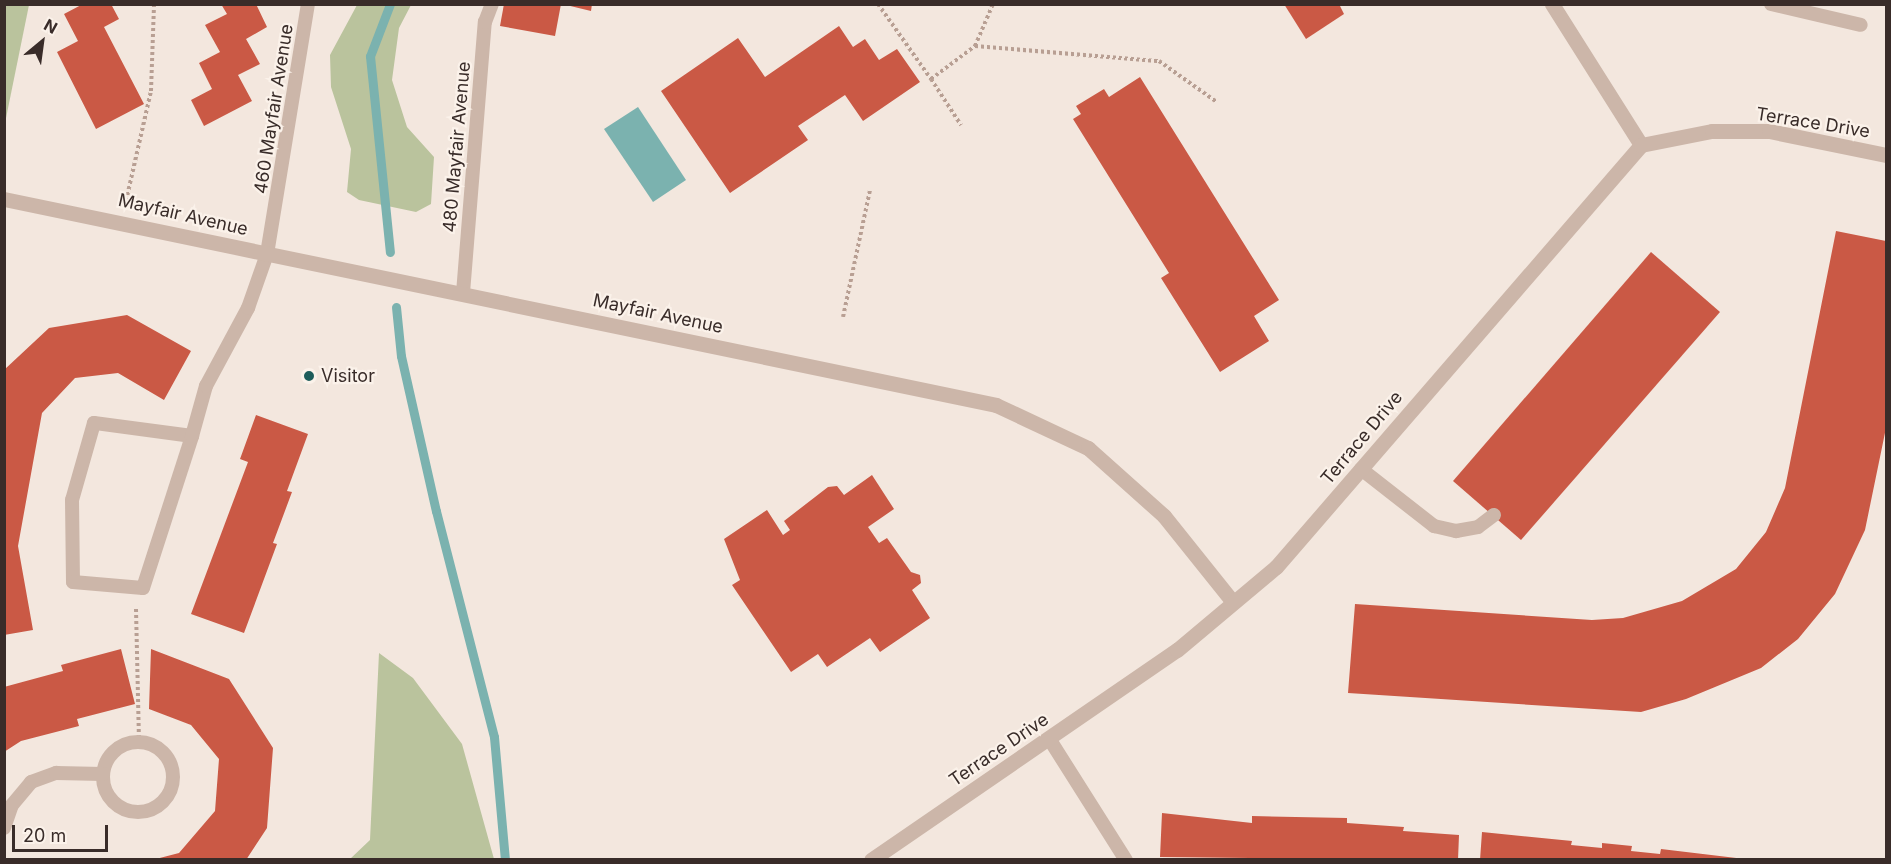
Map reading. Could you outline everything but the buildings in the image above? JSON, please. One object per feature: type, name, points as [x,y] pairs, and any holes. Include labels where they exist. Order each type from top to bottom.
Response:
[{"type":"street","points":[[1552,4],[1641,145]]},
{"type":"street","name":"Terrace Drive","points":[[871,860],[1050,740],[1178,650],[1276,567],[1641,145],[1712,130],[1769,131],[1887,155]]},
{"type":"street","name":"Mayfair Avenue","points":[[4,199],[123,220],[267,254],[996,405],[1088,448],[1164,516],[1233,602]]},
{"type":"lane","name":"460 Mayfair Avenue","points":[[136,587],[143,588],[206,387],[248,308],[267,254],[308,4]]},
{"type":"lane","name":"480 Mayfair Avenue","points":[[464,293],[485,22],[492,4]]},
{"type":"lane","points":[[1772,4],[1861,25]]},
{"type":"lane","points":[[136,587],[73,582],[72,500],[94,423],[192,436]]},
{"type":"lane","points":[[1361,469],[1434,525],[1456,531],[1478,527],[1494,516]]},
{"type":"lane","points":[[1050,740],[1126,860]]},
{"type":"lane","points":[[139,741],[154,746],[172,766],[172,784],[165,801],[152,810],[128,812],[108,795],[103,774],[117,749],[139,741]]},
{"type":"lane","points":[[4,828],[12,805],[31,782],[56,773],[103,774]]},
{"type":"path","points":[[123,220],[151,91],[154,4]]},
{"type":"path","points":[[878,4],[932,79],[961,125]]},
{"type":"path","points":[[932,79],[975,46],[993,4]]},
{"type":"path","points":[[975,46],[1159,61],[1217,102]]},
{"type":"path","points":[[843,317],[870,190]]},
{"type":"path","points":[[136,587],[139,741]]},
{"type":"green space","points":[[4,5],[29,5],[5,123]]},
{"type":"green space","points":[[357,5],[411,5],[399,28],[392,80],[407,127],[434,157],[431,204],[416,212],[359,200],[347,192],[351,149],[331,87],[330,55]]},
{"type":"green space","points":[[379,653],[413,678],[462,744],[494,859],[350,859],[370,840]]},
{"type":"water","points":[[638,107],[686,180],[653,202],[604,129]]},
{"type":"waterway","points":[[390,4],[370,56],[390,252]]},
{"type":"waterway","points":[[396,307],[401,356],[436,511],[494,737],[505,860]]},
{"type":"place","name":"Visitor","points":[[309,376]]}]
